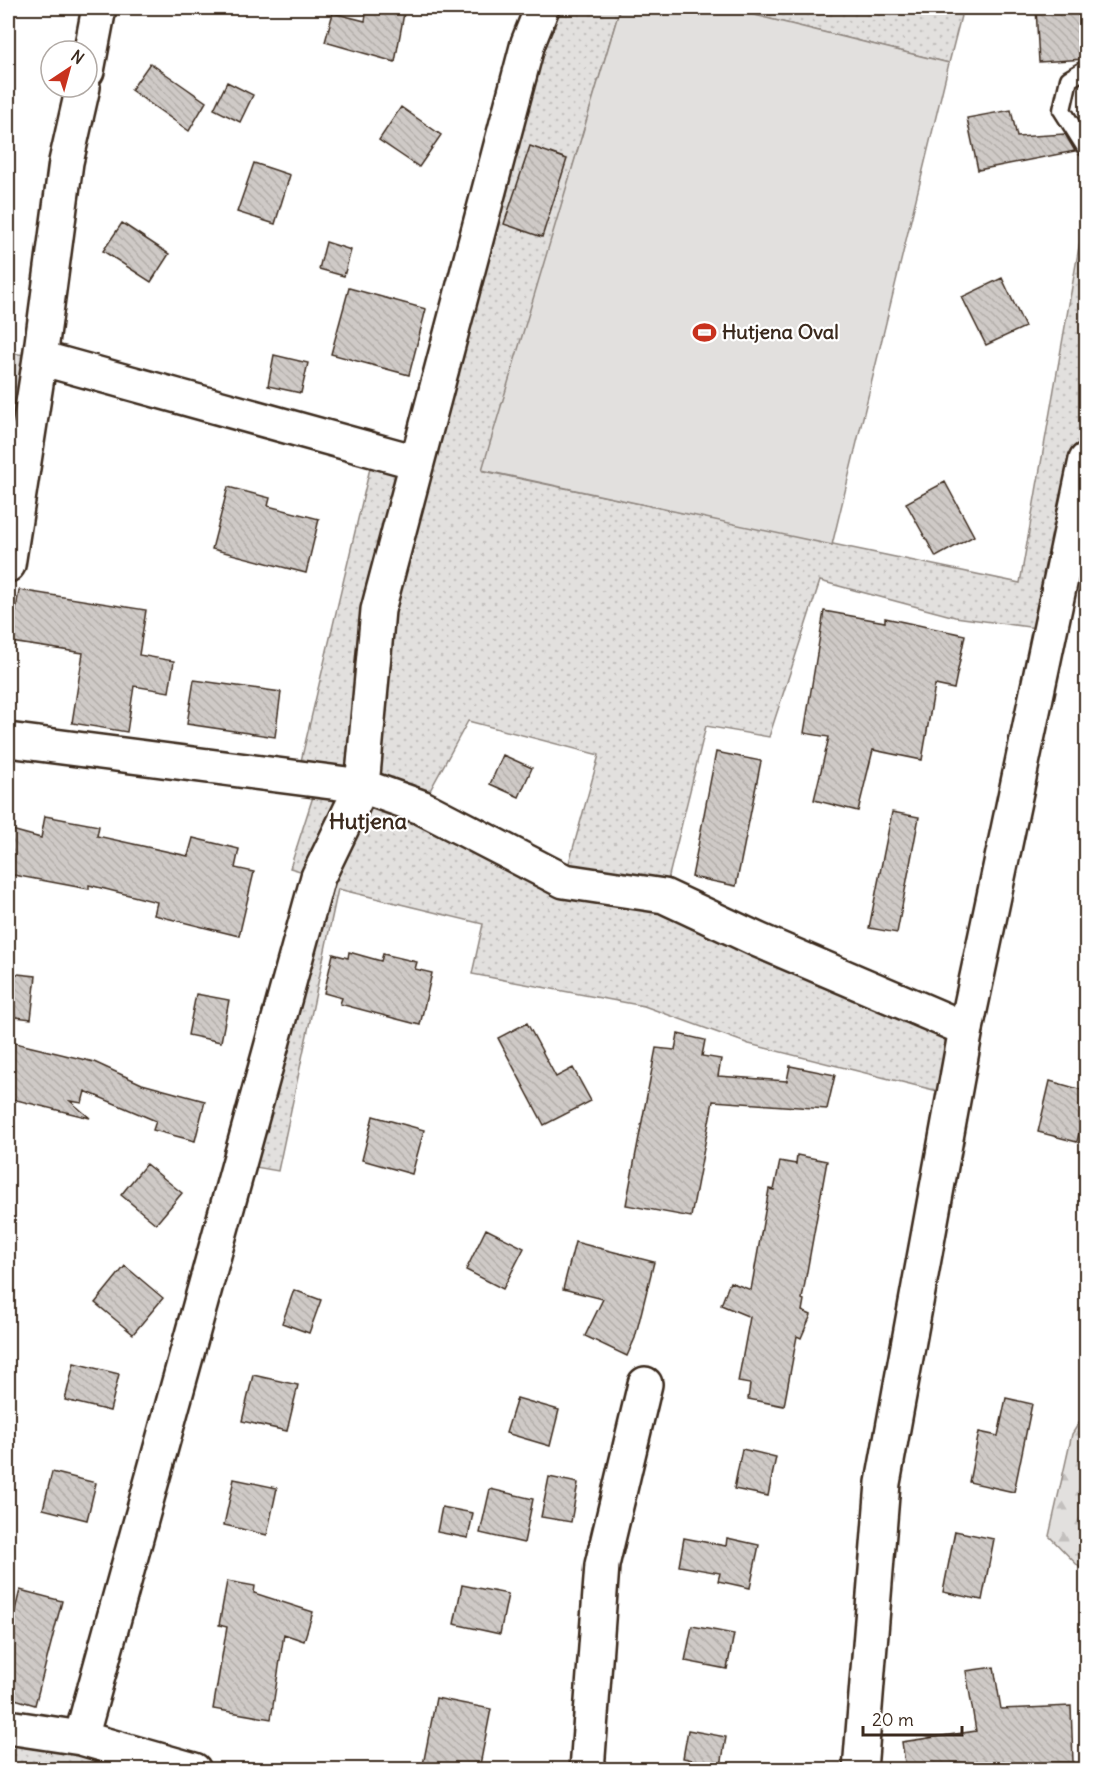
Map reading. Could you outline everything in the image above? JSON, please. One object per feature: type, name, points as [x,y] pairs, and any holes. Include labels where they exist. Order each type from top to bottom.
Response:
[{"type":"street","points":[[93,39],[99,8]]},
{"type":"street","points":[[81,1738],[318,877],[362,786],[378,610],[528,43],[542,8]]},
{"type":"street","points":[[8,565],[40,358],[66,162],[80,99]]},
{"type":"street","points":[[40,358],[416,462]]},
{"type":"street","points":[[860,1770],[883,1483],[966,1029],[1086,460]]},
{"type":"street","points":[[8,740],[362,786],[421,807],[564,881],[664,896],[758,940],[966,1029]]},
{"type":"street","points":[[587,1770],[602,1565],[645,1384]]},
{"type":"street","points":[[8,1727],[81,1738],[194,1770]]},
{"type":"lane","points":[[1086,69],[1070,79],[1062,110],[1086,148]]},
{"type":"green space","points":[[542,8],[620,8],[483,471],[1020,583],[1086,207],[1086,460],[1051,630],[955,617],[820,581],[769,737],[706,726],[664,896],[966,1029],[954,1095],[749,1044],[644,1006],[472,974],[483,924],[338,889],[278,1171],[239,1164],[317,876],[290,868],[318,781],[297,778],[374,451],[416,462]],"holes":[[[468,721],[599,755],[564,881],[421,807]]]},
{"type":"green space","name":"Hutjena Oval","points":[[620,8],[726,8],[949,63],[832,545],[482,470]]},
{"type":"green space","points":[[726,8],[963,8],[949,63]]},
{"type":"green space","points":[[8,352],[40,358],[8,493]]},
{"type":"green space","points":[[1086,1412],[1086,1574],[1049,1536],[1072,1434]]},
{"type":"green space","points":[[8,1727],[194,1769],[8,1769]]},
{"type":"building","points":[[367,8],[405,8],[395,62],[325,42],[333,13],[365,21]]},
{"type":"building","points":[[1036,8],[1082,8],[1085,59],[1039,62]]},
{"type":"building","points":[[150,63],[206,102],[189,131],[131,90]]},
{"type":"building","points":[[227,82],[253,95],[240,122],[214,109]]},
{"type":"building","points":[[401,107],[441,135],[419,167],[379,140]]},
{"type":"building","points":[[1011,110],[1017,137],[1065,134],[1075,151],[978,170],[967,118]]},
{"type":"building","points":[[530,146],[567,159],[542,237],[504,224]]},
{"type":"building","points":[[254,163],[290,175],[275,224],[237,212]]},
{"type":"building","points":[[122,223],[169,254],[151,282],[103,251]]},
{"type":"building","points":[[326,242],[351,250],[344,276],[319,269]]},
{"type":"building","points":[[1002,278],[1025,327],[986,345],[962,297]]},
{"type":"building","points":[[349,288],[426,309],[409,375],[331,354]]},
{"type":"building","points":[[274,355],[308,363],[301,393],[268,386]]},
{"type":"building","points":[[945,482],[974,536],[936,557],[906,503]]},
{"type":"building","points":[[228,487],[270,498],[268,506],[319,519],[306,573],[212,549]]},
{"type":"building","points":[[19,590],[146,610],[139,655],[174,661],[169,692],[134,686],[127,732],[72,723],[83,653],[11,642]]},
{"type":"building","points":[[824,611],[885,622],[885,618],[965,635],[954,689],[935,685],[922,760],[873,750],[858,811],[814,800],[829,737],[804,733]]},
{"type":"building","points":[[194,680],[281,692],[275,737],[187,724]]},
{"type":"building","points":[[716,752],[761,761],[736,886],[692,877]]},
{"type":"building","points":[[503,755],[532,768],[519,797],[490,784]]},
{"type":"building","points":[[892,812],[919,817],[897,933],[869,928]]},
{"type":"building","points":[[45,816],[99,826],[97,836],[188,856],[193,838],[239,849],[235,868],[254,872],[239,936],[154,915],[157,902],[89,885],[89,889],[8,874],[8,829],[41,838]]},
{"type":"building","points":[[349,952],[381,961],[383,954],[417,962],[415,969],[432,973],[420,1025],[340,1004],[342,998],[324,993],[333,954],[348,958]]},
{"type":"building","points":[[8,973],[36,976],[31,1019],[8,1016]]},
{"type":"building","points":[[196,994],[229,1000],[221,1042],[188,1035]]},
{"type":"building","points":[[527,1023],[556,1077],[573,1068],[591,1101],[544,1125],[498,1038]]},
{"type":"building","points":[[678,1034],[705,1040],[702,1056],[721,1059],[718,1076],[787,1081],[790,1066],[835,1075],[827,1109],[713,1101],[691,1217],[626,1205],[656,1048],[675,1050]]},
{"type":"building","points":[[11,1042],[94,1062],[142,1084],[205,1101],[195,1141],[153,1130],[156,1121],[85,1091],[82,1103],[70,1101],[90,1118],[8,1098],[8,1058]]},
{"type":"building","points":[[1050,1081],[1086,1091],[1086,1103],[1077,1142],[1038,1132]]},
{"type":"building","points":[[373,1116],[424,1130],[412,1174],[362,1160]]},
{"type":"building","points":[[797,1155],[827,1161],[802,1299],[804,1300],[802,1311],[811,1315],[801,1338],[797,1336],[784,1406],[748,1399],[750,1384],[738,1382],[750,1317],[721,1305],[730,1282],[751,1290],[769,1189],[774,1190],[780,1161],[796,1164]]},
{"type":"building","points":[[146,1164],[182,1193],[156,1224],[121,1195]]},
{"type":"building","points":[[486,1229],[524,1248],[503,1289],[466,1270]]},
{"type":"building","points":[[575,1242],[654,1262],[635,1338],[627,1356],[585,1336],[603,1299],[563,1289]]},
{"type":"building","points":[[125,1266],[163,1298],[133,1334],[95,1303]]},
{"type":"building","points":[[294,1290],[321,1300],[309,1333],[282,1323]]},
{"type":"building","points":[[74,1363],[119,1374],[110,1411],[65,1400]]},
{"type":"building","points":[[253,1375],[298,1385],[287,1431],[242,1421]]},
{"type":"building","points":[[517,1398],[559,1410],[550,1446],[506,1433]]},
{"type":"building","points":[[1006,1398],[1032,1404],[1014,1492],[969,1482],[979,1432],[998,1436]]},
{"type":"building","points":[[742,1449],[776,1457],[768,1496],[734,1489]]},
{"type":"building","points":[[52,1472],[96,1483],[87,1520],[43,1509]]},
{"type":"building","points":[[549,1477],[578,1483],[571,1522],[541,1517]]},
{"type":"building","points":[[234,1479],[277,1488],[267,1535],[224,1525]]},
{"type":"building","points":[[490,1489],[533,1499],[524,1543],[480,1533]]},
{"type":"building","points":[[442,1507],[473,1513],[468,1538],[437,1532]]},
{"type":"building","points":[[955,1531],[994,1539],[982,1600],[943,1592]]},
{"type":"building","points":[[684,1538],[726,1546],[727,1538],[759,1545],[750,1588],[718,1581],[720,1573],[679,1566]]},
{"type":"building","points":[[227,1581],[255,1586],[254,1593],[313,1612],[304,1641],[284,1634],[271,1719],[213,1709],[227,1627],[219,1625]]},
{"type":"building","points":[[462,1585],[508,1594],[500,1634],[454,1624]]},
{"type":"building","points":[[20,1590],[62,1601],[35,1705],[8,1697],[8,1638]]},
{"type":"building","points":[[692,1626],[734,1634],[727,1669],[685,1661]]},
{"type":"building","points":[[994,1667],[1001,1709],[1071,1706],[1073,1762],[1023,1763],[982,1770],[906,1770],[902,1742],[976,1731],[966,1671]]},
{"type":"building","points":[[436,1698],[491,1709],[479,1770],[422,1770]]},
{"type":"building","points":[[688,1730],[726,1737],[721,1766],[683,1758]]},
{"type":"place","name":"Hutjena Oval","points":[[704,332]]},
{"type":"district","name":"Hutjena","points":[[368,821]]}]
